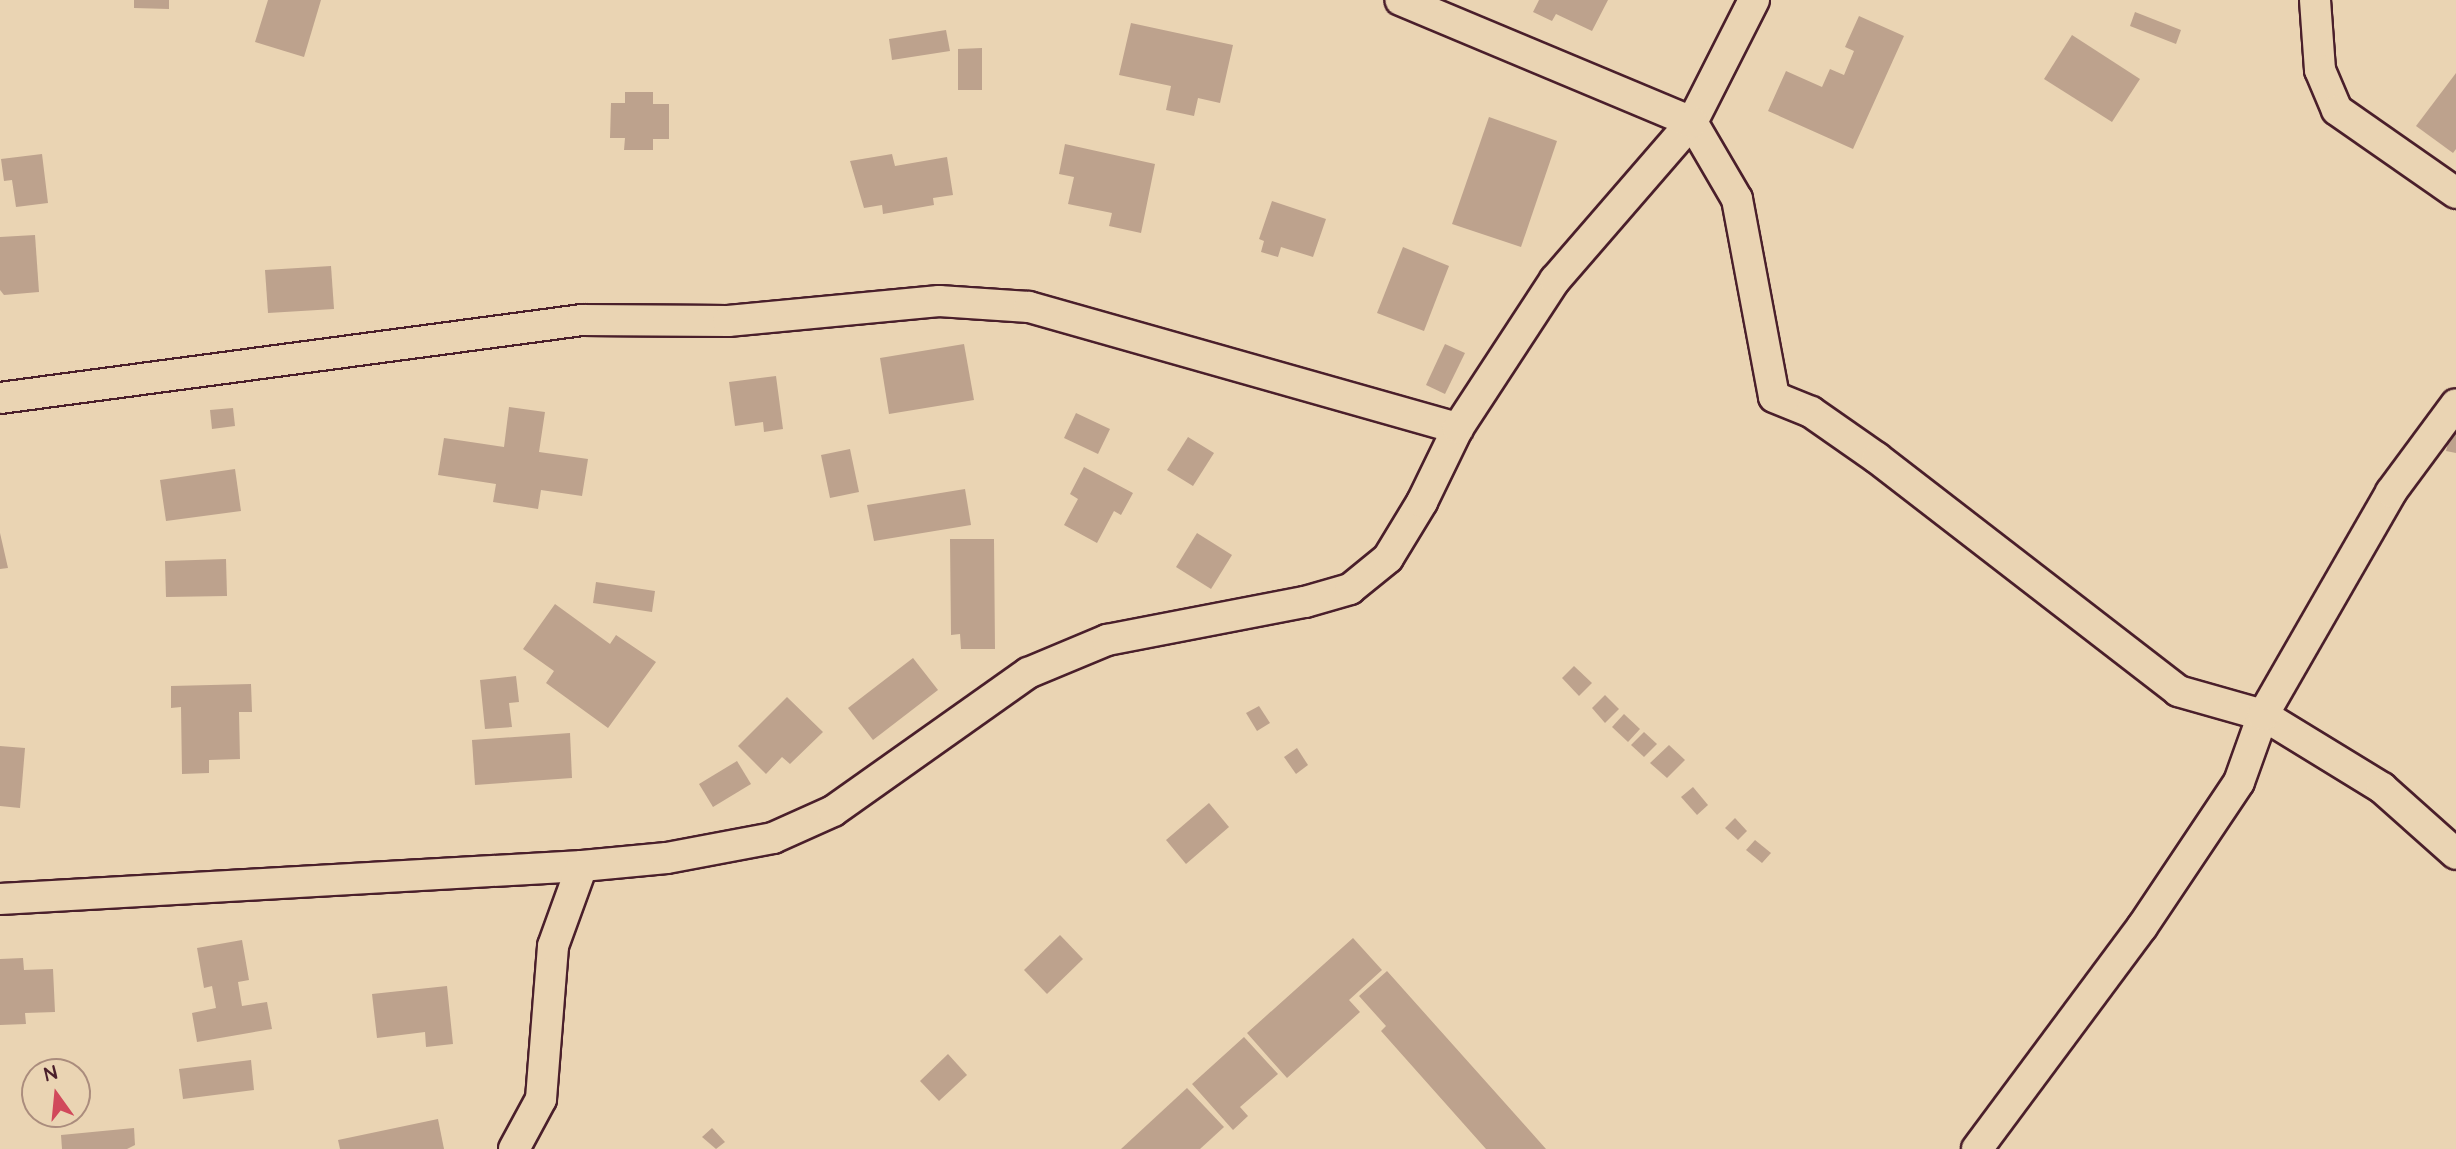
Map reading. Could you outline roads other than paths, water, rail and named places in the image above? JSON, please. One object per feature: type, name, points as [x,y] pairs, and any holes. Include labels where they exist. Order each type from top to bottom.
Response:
[{"type":"street","points":[[1401,0],[1692,122],[1737,199],[1774,397],[1811,412],[1877,458],[2178,691],[2263,715],[2382,788],[2456,854]]},
{"type":"street","points":[[0,899],[583,866],[667,858],[773,838],[834,811],[1028,673],[1107,640],[1305,602],[1350,589],[1388,558],[1422,502],[1458,428],[1555,281],[1692,122],[1754,0]]},
{"type":"street","points":[[2315,0],[2320,70],[2337,110],[2456,193]]},
{"type":"street","points":[[0,398],[582,320],[728,321],[939,301],[1029,307],[1458,428]]},
{"type":"street","points":[[1978,1149],[2142,927],[2239,782],[2263,715],[2391,492],[2456,404]]},
{"type":"street","points":[[514,1149],[541,1099],[553,947],[583,866]]}]
